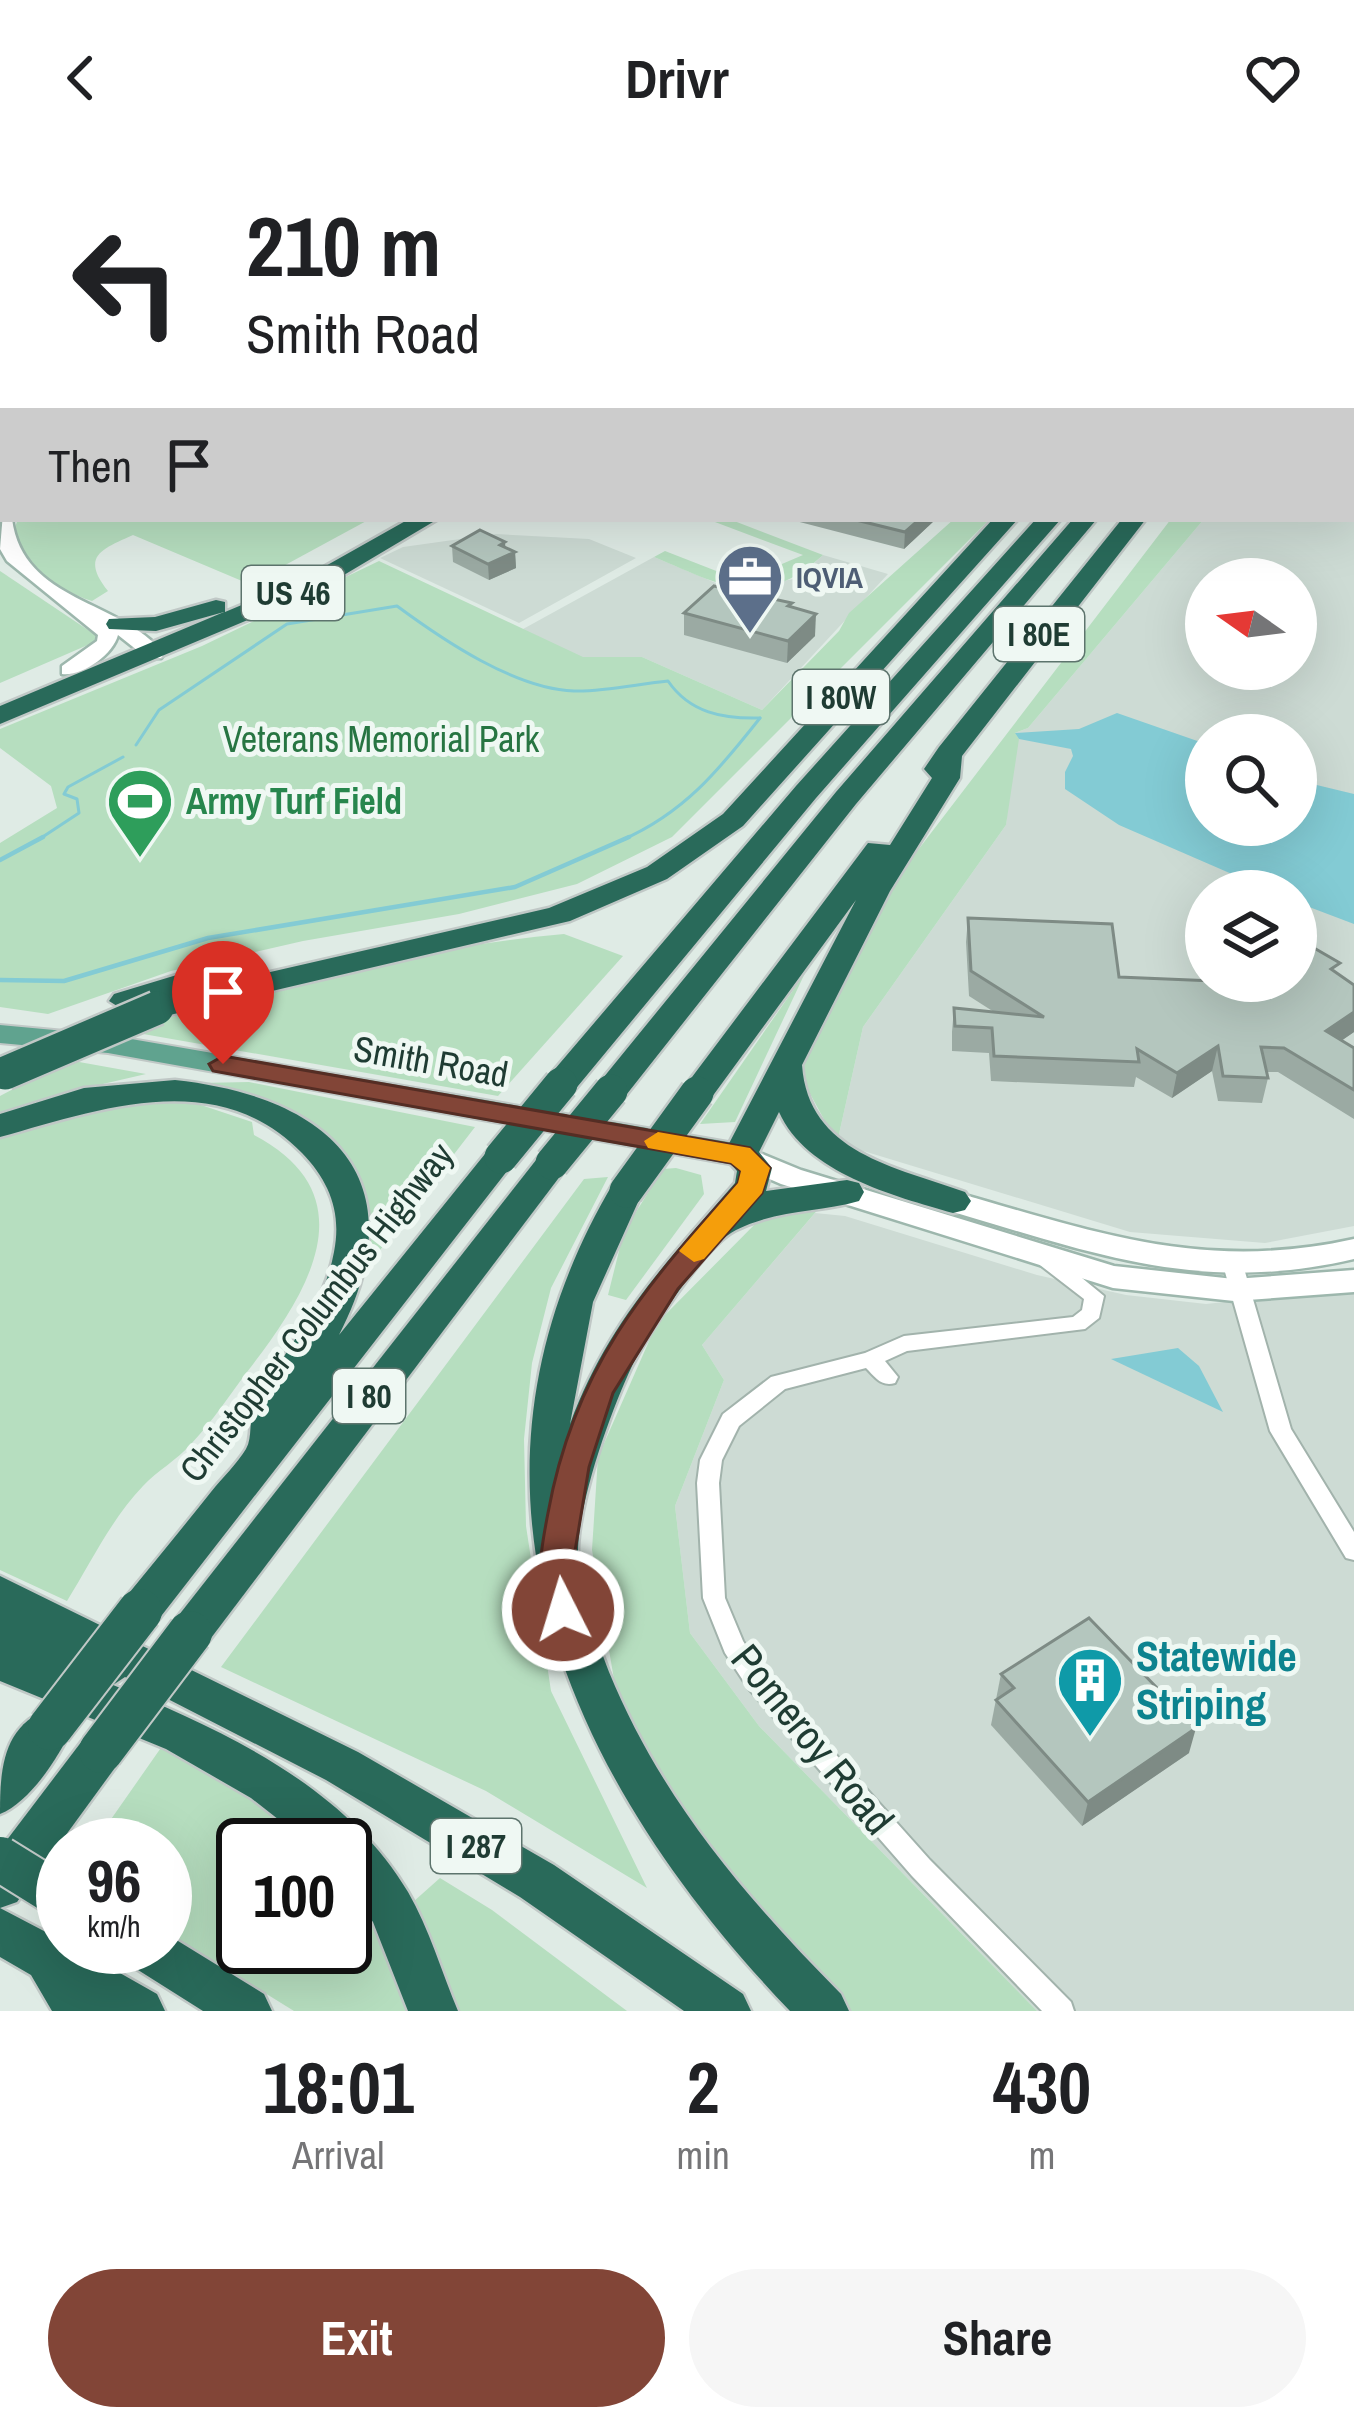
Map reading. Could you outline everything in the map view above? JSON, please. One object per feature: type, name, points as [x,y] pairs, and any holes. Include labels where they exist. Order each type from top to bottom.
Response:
[{"type":"highway","name":"US 46","points":[[0,716],[252,596],[392,522]]},
{"type":"highway","name":"US 46","points":[[7,696],[308,586],[421,522]]},
{"type":"highway","name":"I 80W","points":[[2,1069],[90,1033],[141,1005],[538,920],[594,902],[685,857],[734,820],[1003,522]]},
{"type":"highway","name":"Christopher Columbus Highway","points":[[0,1793],[501,1156],[806,792],[1046,522]]},
{"type":"highway","name":"I 80","points":[[9,1865],[552,1162],[846,798],[1082,522]]},
{"type":"highway","name":"I 80E","points":[[949,753],[1132,522]]},
{"type":"highway","points":[[118,624],[165,623],[252,596]]},
{"type":"highway","points":[[555,1569],[573,1467],[598,1391],[657,1295],[754,1181],[755,1168],[740,1155],[875,891],[946,778],[949,753]]},
{"type":"highway","points":[[824,2011],[714,1896],[641,1791],[613,1741],[579,1661],[555,1569],[546,1453],[555,1368],[590,1257],[626,1191],[949,753]]},
{"type":"highway","points":[[787,1061],[787,1104],[794,1119],[818,1142],[953,1201]]},
{"type":"highway","points":[[0,1126],[82,1098],[182,1092],[223,1097],[272,1114],[325,1153],[348,1190],[353,1211],[352,1256],[319,1334],[272,1412],[268,1450]]},
{"type":"highway","points":[[720,1222],[784,1198],[847,1192]]},
{"type":"highway","points":[[0,1593],[212,1704]]},
{"type":"highway","name":"I 287","points":[[0,1631],[212,1704],[342,1766],[536,1881],[726,2011]]},
{"type":"highway","points":[[0,1662],[219,1751],[284,1792],[313,1818]]},
{"type":"highway","points":[[36,1882],[9,1865],[0,1927],[36,1952]]},
{"type":"highway","points":[[372,1882],[392,1908],[433,2011]]},
{"type":"highway","points":[[57,1974],[79,2011]]},
{"type":"highway","points":[[78,1974],[140,2011]]},
{"type":"highway","points":[[187,1974],[247,2011]]},
{"type":"main road","points":[[3,522],[3,544],[14,562],[106,630],[107,643],[70,670]]},
{"type":"main road","points":[[86,611],[118,624],[148,647]]},
{"type":"main road","name":"Smith Road","points":[[0,1017],[64,1028],[109,1044]]},
{"type":"main road","name":"Smith Road","points":[[0,1034],[109,1044],[740,1155],[798,1160],[1105,1247],[1237,1278],[1354,1249]]},
{"type":"main road","name":"Smith Road","points":[[740,1155],[1045,1258],[1148,1283],[1237,1278],[1354,1281]]},
{"type":"street","name":"Pomeroy Road","points":[[1045,1258],[1094,1296],[1092,1312],[1078,1324],[904,1344],[879,1368],[778,1383],[731,1420],[719,1439],[708,1483],[714,1598],[733,1646],[809,1745],[1060,2011]]},
{"type":"street","points":[[1237,1278],[1281,1431],[1354,1551]]},
{"type":"shaded area","points":[[1201,522],[1354,522],[1354,1226],[1265,1243],[1130,1232],[837,1143],[863,1027],[1006,825],[1015,733],[1028,728]]},
{"type":"shaded area","points":[[496,534],[589,539],[636,558],[519,623],[380,558],[403,547]]},
{"type":"shaded area","points":[[823,555],[888,574],[762,710],[642,657],[566,657],[514,634],[654,557],[735,591],[798,578]]},
{"type":"shaded area","points":[[815,1213],[845,1216],[1037,1275],[1126,1295],[1206,1304],[1354,1288],[1354,2011],[1037,2011],[759,1726],[690,1633],[675,1506],[724,1380],[702,1345]]},
{"type":"green space","points":[[17,522],[364,522],[265,576],[242,581],[133,535],[98,555],[96,569],[108,591],[92,601],[66,590],[36,567],[13,533]]},
{"type":"green space","points":[[715,522],[737,522],[823,555],[800,573],[760,588],[721,584],[654,557],[665,551],[742,581],[803,555]]},
{"type":"green space","name":"Veterans Memorial Park","points":[[951,522],[987,522],[672,837],[577,884],[459,914],[303,941],[171,971],[48,1014],[0,1007],[0,843],[57,808],[51,786],[0,748],[0,729],[202,646],[379,561],[583,657],[642,657],[762,710],[839,631],[849,613]]},
{"type":"green space","points":[[1169,522],[1201,522],[1028,728],[1015,733],[1019,739],[1006,825],[863,1027],[837,1143],[798,1072],[892,884]]},
{"type":"green space","points":[[0,571],[97,636],[97,641],[0,683]]},
{"type":"green space","points":[[564,934],[623,956],[498,1096],[126,1031],[343,971],[453,948]]},
{"type":"green space","points":[[805,973],[735,1122],[700,1124]]},
{"type":"green space","points":[[68,1060],[146,1074],[51,1096],[0,1117],[0,1096]]},
{"type":"green space","points":[[249,1082],[475,1127],[360,1276],[369,1234],[360,1192],[306,1124],[275,1104],[199,1083]]},
{"type":"green space","points":[[189,1101],[252,1122],[254,1135],[290,1160],[311,1188],[319,1217],[317,1249],[306,1280],[269,1343],[199,1436],[132,1499],[67,1601],[0,1570],[0,1132],[114,1103]]},
{"type":"green space","points":[[663,1169],[701,1175],[704,1194],[626,1300],[608,1295],[624,1231]]},
{"type":"green space","points":[[608,1177],[551,1288],[532,1363],[524,1439],[526,1526],[551,1691],[647,1888],[486,1791],[221,1667],[584,1179]]},
{"type":"green space","points":[[826,1200],[702,1345],[724,1380],[675,1506],[690,1633],[759,1726],[1037,2011],[847,2011],[756,1936],[617,1697],[592,1550],[598,1457],[657,1323],[767,1212]]},
{"type":"green space","points":[[165,1742],[230,1775],[283,1818],[216,1818],[216,1963],[192,1948],[192,1818],[112,1818]]},
{"type":"green space","points":[[440,1878],[492,1910],[627,2011],[454,2011],[413,1902]]},
{"type":"green space","points":[[372,1918],[394,1955],[411,2011],[294,2011],[234,1974],[372,1974]]},
{"type":"water","points":[[1117,713],[1185,737],[1185,846],[1317,846],[1317,785],[1354,794],[1354,924],[1317,910],[1317,870],[1223,870],[1119,825],[1065,789],[1071,749],[1019,739],[1015,733],[1079,729]]},
{"type":"water","points":[[1178,1348],[1199,1366],[1223,1412],[1111,1359]]},
{"type":"building","points":[[864,522],[917,522],[905,532]]},
{"type":"building","points":[[480,530],[515,552],[488,564],[452,546]]},
{"type":"building","points":[[714,586],[792,603],[788,606],[816,614],[788,641],[684,613]]},
{"type":"building","points":[[968,918],[1112,924],[1119,977],[1185,980],[1185,1002],[1317,1002],[1317,950],[1340,963],[1331,969],[1354,985],[1354,1012],[1326,1031],[1354,1048],[1354,1090],[1284,1048],[1261,1047],[1268,1078],[1223,1076],[1218,1046],[1177,1073],[1137,1049],[1139,1062],[994,1056],[992,1028],[955,1026],[954,1008],[1044,1017],[971,971]]},
{"type":"building","name":"Statewide Striping","points":[[1089,1618],[1196,1728],[1088,1802],[996,1700],[1014,1688],[1001,1674]]},
{"type":"waterway","points":[[136,745],[159,710],[287,624],[397,606],[458,647],[528,682],[585,691],[668,681],[686,700],[708,712],[760,718],[682,803],[622,840]]},
{"type":"waterway","points":[[41,838],[79,813],[77,799],[64,794],[68,787],[123,757]]},
{"type":"waterway","points":[[0,980],[64,981],[208,938],[515,887],[629,837]]},
{"type":"waterway","points":[[0,860],[41,838]]},
{"type":"slow traffic","points":[[658,1141],[740,1155],[755,1168],[752,1186],[694,1251]]},
{"type":"place","name":"IQVIA","points":[[750,636]]},
{"type":"place","name":"Army Turf Field","points":[[140,860]]},
{"type":"place","name":"Statewide Striping","points":[[1090,1739]]},
{"type":"route","points":[[223,1064],[740,1155],[755,1168],[752,1186],[667,1282],[616,1355],[598,1391],[573,1467],[555,1569],[563,1610]]}]
